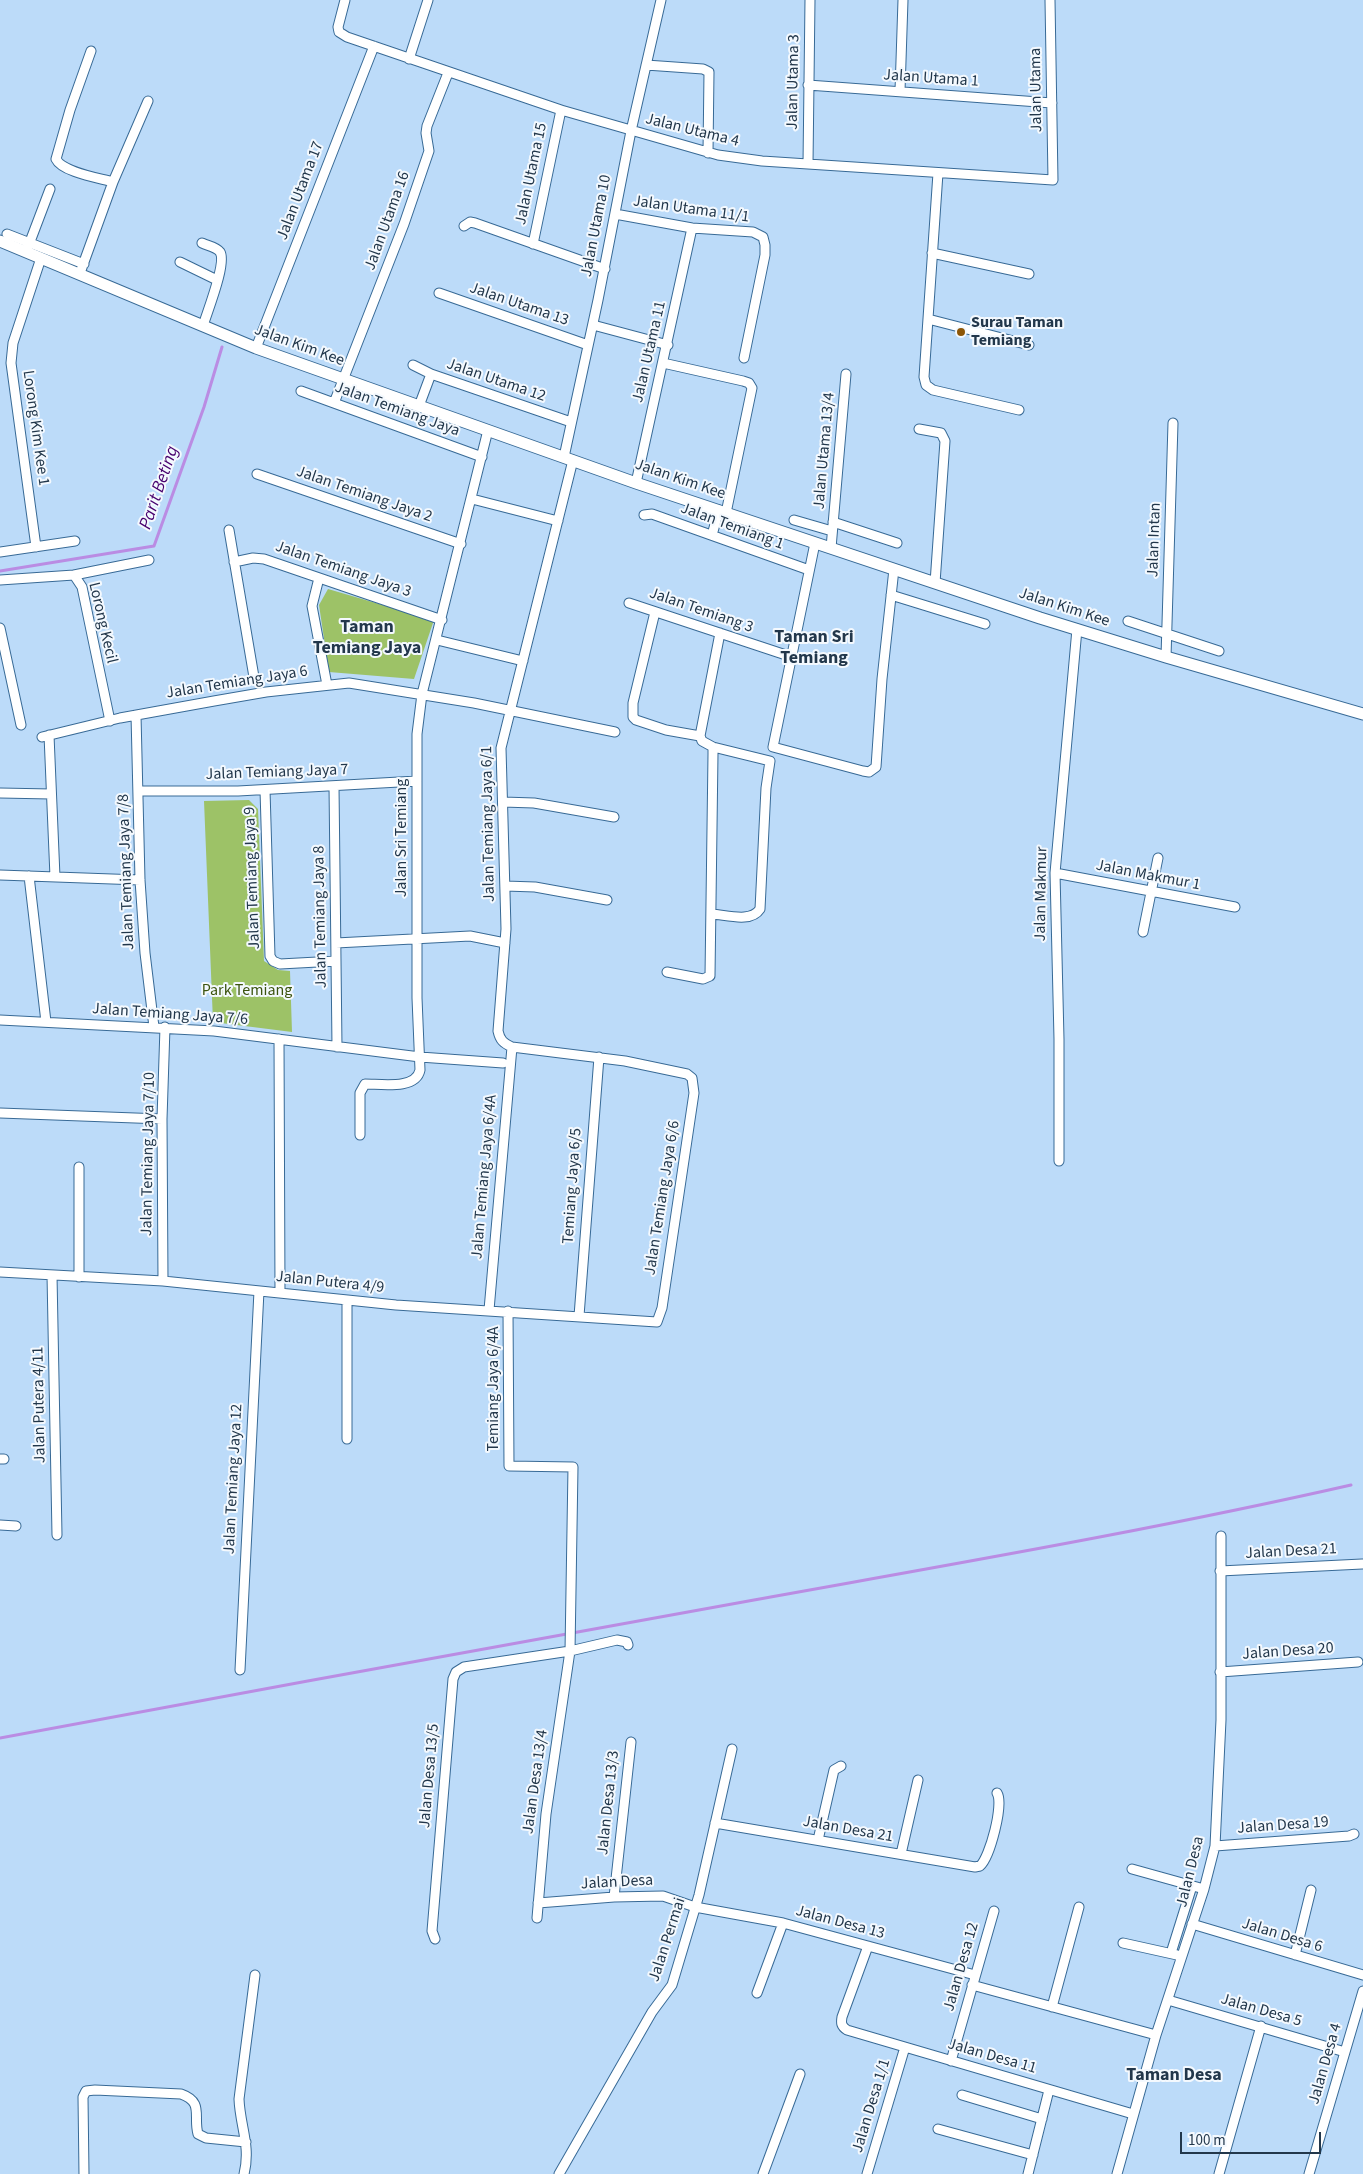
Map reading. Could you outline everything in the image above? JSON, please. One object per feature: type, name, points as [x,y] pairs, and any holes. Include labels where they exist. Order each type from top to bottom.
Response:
[{"type":"street","name":"Jalan Utama 4","points":[[345,0],[339,20],[339,32],[347,37],[561,110],[708,153],[762,161],[1053,180]]},
{"type":"street","points":[[409,59],[428,0]]},
{"type":"street","name":"Jalan Utama 10","points":[[568,459],[571,422],[605,269],[631,131],[661,0]]},
{"type":"street","name":"Jalan Utama 3","points":[[808,164],[810,0]]},
{"type":"street","points":[[900,91],[903,0]]},
{"type":"street","name":"Jalan Utama","points":[[1050,0],[1053,180]]},
{"type":"street","name":"Jalan Utama 17","points":[[256,348],[374,46]]},
{"type":"street","points":[[90,51],[56,159],[65,169],[113,182]]},
{"type":"street","points":[[646,66],[703,69],[709,72],[711,78],[708,153]]},
{"type":"street","name":"Jalan Utama 16","points":[[334,403],[430,150],[426,133],[427,126],[448,72]]},
{"type":"street","name":"Jalan Utama 1","points":[[808,85],[1052,103]]},
{"type":"street","points":[[50,189],[28,247],[82,269],[113,182],[148,100]]},
{"type":"street","name":"Jalan Utama 15","points":[[533,244],[561,110]]},
{"type":"street","points":[[938,173],[924,377],[926,385],[933,390],[1019,410]]},
{"type":"street","name":"Jalan Utama 11/1","points":[[615,214],[692,228],[753,232],[763,237],[765,255],[744,358]]},
{"type":"street","points":[[464,226],[470,222],[475,223],[605,269]]},
{"type":"street","name":"Jalan Utama 11","points":[[636,483],[668,345],[692,228]]},
{"type":"street","name":"Jalan Kim Kee","points":[[3,238],[28,247],[40,258],[82,269],[203,326],[256,348],[636,483],[1077,629],[1363,714]]},
{"type":"street","points":[[202,243],[217,249],[222,256],[203,326]]},
{"type":"street","points":[[932,254],[1029,274]]},
{"type":"street","name":"Lorong Kim Kee 1","points":[[36,547],[11,363],[13,343],[40,258]]},
{"type":"street","points":[[180,262],[217,280]]},
{"type":"street","name":"Jalan Utama 13","points":[[439,293],[588,346]]},
{"type":"street","points":[[928,318],[1029,345]]},
{"type":"street","points":[[593,325],[668,345]]},
{"type":"street","points":[[663,363],[742,381],[749,383],[752,388],[723,512],[712,535]]},
{"type":"street","name":"Jalan Utama 12","points":[[413,365],[431,374],[571,422]]},
{"type":"street","points":[[419,406],[431,374]]},
{"type":"street","name":"Jalan Utama 13/4","points":[[830,548],[846,374]]},
{"type":"street","name":"Jalan Temiang Jaya","points":[[300,391],[482,457]]},
{"type":"street","name":"Jalan Intan","points":[[1166,657],[1173,423]]},
{"type":"street","points":[[919,429],[940,432],[944,438],[935,583]]},
{"type":"street","name":"Jalan Sri Temiang","points":[[360,1135],[360,1093],[365,1084],[410,1082],[420,1075],[417,939],[417,734],[422,694],[488,430]]},
{"type":"street","name":"Jalan Temiang Jaya 6/1","points":[[508,1045],[500,1038],[498,1031],[506,943],[501,748],[558,521],[568,459]]},
{"type":"street","name":"Jalan Temiang Jaya 2","points":[[257,474],[461,544]]},
{"type":"street","points":[[472,499],[558,521]]},
{"type":"street","name":"Jalan Temiang 1","points":[[644,515],[652,514],[809,570]]},
{"type":"street","name":"Jalan Utama 13/4","points":[[794,520],[833,526]]},
{"type":"street","points":[[833,526],[897,543]]},
{"type":"street","points":[[229,530],[254,677]]},
{"type":"street","points":[[0,552],[75,541]]},
{"type":"street","points":[[815,543],[772,747],[863,771],[873,770],[877,763],[882,679],[894,569]]},
{"type":"street","name":"Jalan Temiang Jaya 3","points":[[234,562],[253,558],[264,559],[442,620]]},
{"type":"street","points":[[74,575],[148,560]]},
{"type":"street","name":"Lorong Kecil","points":[[0,580],[74,575],[82,587],[110,721]]},
{"type":"street","points":[[319,578],[312,606],[326,684]]},
{"type":"street","points":[[891,595],[984,624]]},
{"type":"street","name":"Jalan Temiang 3","points":[[629,603],[792,658]]},
{"type":"street","points":[[655,612],[633,703],[633,717],[636,720],[666,730],[700,736]]},
{"type":"street","points":[[1128,621],[1219,651]]},
{"type":"street","points":[[0,628],[22,725]]},
{"type":"street","name":"Jalan Makmur","points":[[1059,1161],[1056,873],[1077,629]]},
{"type":"street","points":[[712,914],[749,917],[756,915],[760,909],[766,788],[770,760],[713,747],[702,742],[700,736],[720,634]]},
{"type":"street","points":[[436,640],[523,661]]},
{"type":"street","name":"Jalan Temiang Jaya 6","points":[[51,794],[45,736],[136,715],[326,684],[363,684],[510,710],[615,732]]},
{"type":"street","name":"Jalan Temiang Jaya 7/8","points":[[136,715],[140,880],[145,953],[154,1027]]},
{"type":"street","points":[[667,972],[704,979],[710,976],[713,747]]},
{"type":"street","name":"Jalan Temiang Jaya 7","points":[[138,791],[265,790],[416,781]]},
{"type":"street","name":"Jalan Temiang Jaya 8","points":[[334,786],[337,1046]]},
{"type":"street","name":"Jalan Temiang Jaya 9","points":[[265,790],[270,956],[273,961],[280,964],[336,961]]},
{"type":"street","points":[[0,793],[51,794],[55,877]]},
{"type":"street","points":[[503,802],[534,803],[614,817]]},
{"type":"street","points":[[1143,932],[1158,858]]},
{"type":"street","name":"Jalan Makmur 1","points":[[1056,873],[1235,907]]},
{"type":"street","points":[[0,875],[140,880]]},
{"type":"street","points":[[29,876],[46,1022]]},
{"type":"street","points":[[506,886],[535,887],[607,900]]},
{"type":"street","points":[[336,943],[470,936],[506,943]]},
{"type":"street","name":"Jalan Temiang Jaya 7/6","points":[[0,1020],[214,1031],[420,1057],[503,1063]]},
{"type":"street","name":"Jalan Temiang Jaya 7/10","points":[[163,1281],[162,1119],[165,1027]]},
{"type":"street","points":[[279,1039],[280,1293]]},
{"type":"street","points":[[508,1045],[599,1057]]},
{"type":"street","name":"Jalan Temiang Jaya 6/4A","points":[[489,1310],[508,1045]]},
{"type":"street","name":"Jalan Temiang Jaya 6/6","points":[[599,1057],[687,1074],[692,1078],[694,1093],[662,1308],[657,1322]]},
{"type":"street","name":"Temiang Jaya 6/5","points":[[579,1316],[599,1057]]},
{"type":"street","points":[[0,1113],[162,1119]]},
{"type":"street","points":[[79,1277],[80,1167]]},
{"type":"street","name":"Jalan Putera 4/9","points":[[0,1272],[163,1281],[347,1300],[657,1322]]},
{"type":"street","name":"Jalan Putera 4/11","points":[[52,1275],[57,1535]]},
{"type":"street","name":"Jalan Temiang Jaya 12","points":[[240,1670],[259,1291]]},
{"type":"street","points":[[347,1300],[347,1439]]},
{"type":"street","name":"Temiang Jaya 6/4A","points":[[508,1311],[509,1466]]},
{"type":"street","name":"Jalan Desa 13/4","points":[[509,1466],[573,1467],[570,1651],[546,1814],[537,1918]]},
{"type":"street","points":[[0,1525],[16,1526]]},
{"type":"street","name":"Jalan Desa","points":[[1117,2174],[1156,2035],[1204,1889],[1215,1846],[1219,1784],[1221,1536]]},
{"type":"street","name":"Jalan Desa 21","points":[[1220,1571],[1362,1564]]},
{"type":"street","name":"Jalan Desa 13/5","points":[[435,1939],[432,1931],[453,1679],[456,1672],[464,1667],[570,1651],[617,1640],[626,1642],[628,1645]]},
{"type":"street","name":"Jalan Desa 20","points":[[1220,1672],[1358,1662]]},
{"type":"street","name":"Jalan Desa 13/3","points":[[614,1897],[631,1742]]},
{"type":"street","name":"Jalan Permai","points":[[559,2174],[652,2012],[672,1985],[695,1907],[732,1749]]},
{"type":"street","points":[[818,1840],[834,1770],[841,1766]]},
{"type":"street","points":[[901,1854],[918,1780]]},
{"type":"street","name":"Jalan Desa 21","points":[[715,1823],[975,1867],[980,1866],[987,1858],[1001,1803],[997,1793]]},
{"type":"street","name":"Jalan Desa 19","points":[[1215,1846],[1349,1836],[1354,1834]]},
{"type":"street","points":[[1132,1870],[1204,1889]]},
{"type":"street","name":"Jalan Desa","points":[[1171,1954],[1192,1886]]},
{"type":"street","points":[[1295,1955],[1312,1890]]},
{"type":"street","name":"Jalan Desa","points":[[538,1904],[655,1895],[670,1897],[695,1907]]},
{"type":"street","name":"Jalan Desa 13","points":[[695,1907],[783,1923],[975,1975]]},
{"type":"street","points":[[1052,2007],[1079,1907]]},
{"type":"street","name":"Jalan Desa 12","points":[[951,2061],[994,1911]]},
{"type":"street","points":[[757,1993],[783,1923]]},
{"type":"street","name":"Jalan Desa 6","points":[[1192,1924],[1363,1975]]},
{"type":"street","points":[[1123,1942],[1182,1956]]},
{"type":"street","name":"Jalan Desa 11","points":[[868,1946],[842,2017],[842,2027],[905,2048],[1133,2114]]},
{"type":"street","points":[[244,2174],[248,2152],[239,2099],[255,1975]]},
{"type":"street","points":[[972,1985],[1156,2035]]},
{"type":"street","name":"Jalan Desa 4","points":[[1309,2174],[1363,1991]]},
{"type":"street","name":"Jalan Desa 5","points":[[1168,2000],[1345,2052]]},
{"type":"street","points":[[1219,2174],[1261,2026]]},
{"type":"street","name":"Jalan Desa 1/1","points":[[867,2174],[905,2048]]},
{"type":"street","points":[[763,2174],[800,2074]]},
{"type":"street","points":[[1028,2174],[1050,2090]]},
{"type":"street","points":[[84,2174],[83,2098],[86,2091],[181,2094],[191,2097],[194,2102],[198,2134],[213,2139],[246,2142]]},
{"type":"street","points":[[962,2095],[1042,2119]]},
{"type":"street","points":[[938,2129],[1033,2154]]},
{"type":"green space","points":[[328,589],[434,620],[414,679],[329,672],[319,605]]},
{"type":"green space","name":"Park Temiang","points":[[249,800],[258,809],[264,961],[278,970],[290,971],[292,1032],[213,1022],[204,801]]},
{"type":"waterway","name":"Parit Beting","points":[[0,571],[154,546],[204,407],[222,347]]},
{"type":"waterway","points":[[0,1738],[1053,1546],[1351,1485]]},
{"type":"place","name":"Surau Taman Temiang","points":[[961,332]]},
{"type":"district","name":"Taman Temiang Jaya","points":[[367,638]]},
{"type":"district","name":"Taman Sri Temiang","points":[[814,648]]},
{"type":"district","name":"Taman Desa","points":[[1174,2076]]}]
